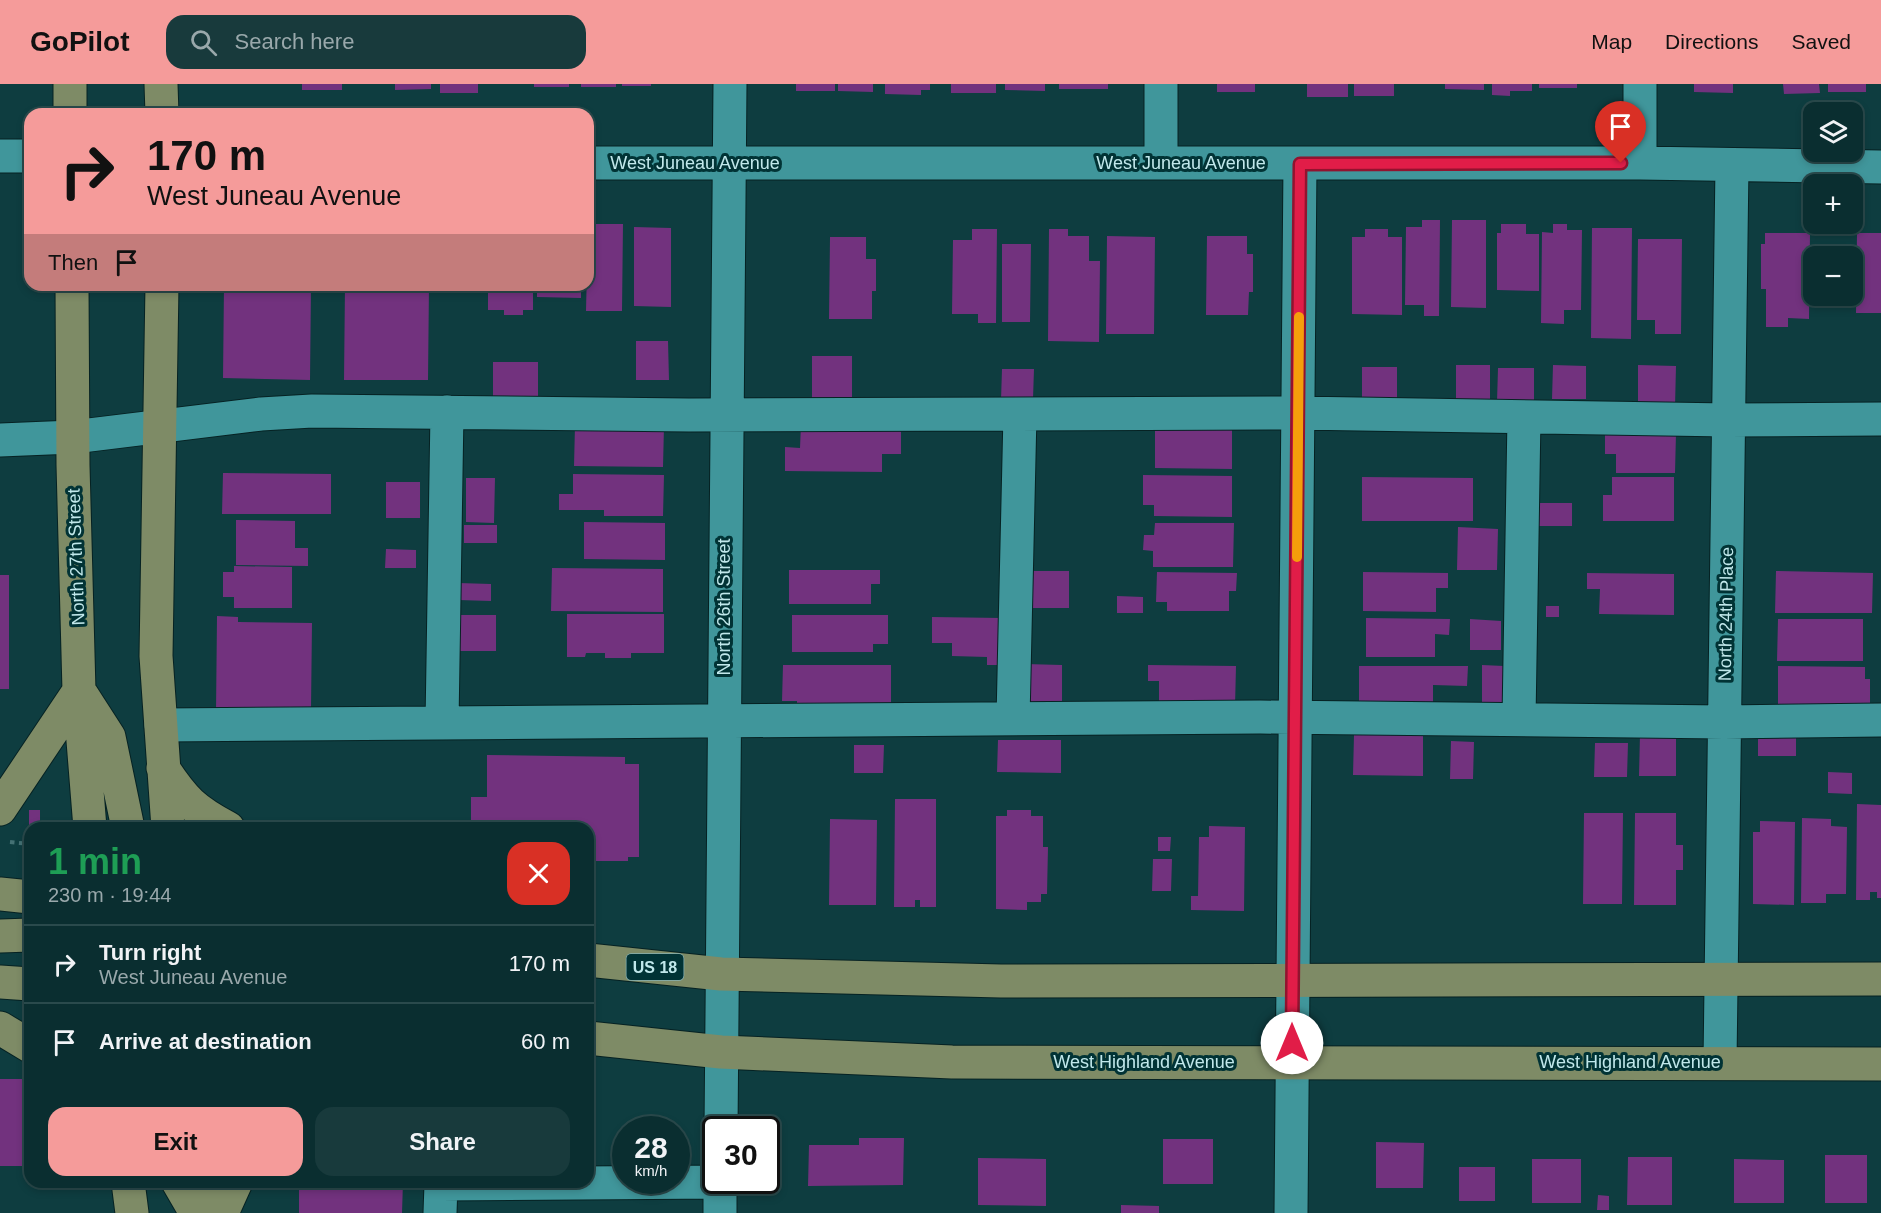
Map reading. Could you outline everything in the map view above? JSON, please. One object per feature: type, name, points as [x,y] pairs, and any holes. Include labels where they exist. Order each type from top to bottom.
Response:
[{"type":"main road","points":[[70,84],[70,108]]},
{"type":"main road","points":[[161,84],[162,108]]},
{"type":"main road","name":"North 27th Street","points":[[72,291],[79,691],[90,822]]},
{"type":"main road","points":[[162,291],[156,656],[168,822]]},
{"type":"main road","points":[[0,809],[79,691],[109,737],[127,822]]},
{"type":"main road","points":[[163,768],[181,795],[199,812],[217,822]]},
{"type":"main road","points":[[0,894],[24,896]]},
{"type":"main road","points":[[0,936],[24,935]]},
{"type":"main road","name":"US 18","points":[[594,961],[721,974],[1001,981],[1881,979]]},
{"type":"main road","points":[[0,982],[24,984]]},
{"type":"main road","points":[[0,1028],[24,1042]]},
{"type":"main road","name":"West Highland Avenue","points":[[594,1039],[721,1052],[952,1062],[1881,1064]]},
{"type":"main road","points":[[129,1188],[132,1213]]},
{"type":"main road","points":[[181,1188],[196,1213]]},
{"type":"main road","points":[[207,1188],[209,1213]]},
{"type":"main road","points":[[222,1213],[233,1188]]},
{"type":"street","name":"North 26th Street","points":[[721,1116],[730,84]]},
{"type":"street","points":[[1161,84],[1161,163]]},
{"type":"street","points":[[1640,84],[1640,163]]},
{"type":"street","points":[[0,156],[24,156]]},
{"type":"street","name":"West Juneau Avenue","points":[[594,163],[1640,163],[1881,167]]},
{"type":"street","points":[[1291,1213],[1300,164]]},
{"type":"street","name":"North 24th Place","points":[[1720,1062],[1732,165]]},
{"type":"street","points":[[0,440],[73,436],[158,428],[249,415],[312,411],[726,415],[1298,413],[1728,420],[1881,419]]},
{"type":"street","points":[[442,723],[447,412]]},
{"type":"street","points":[[1013,719],[1020,414]]},
{"type":"street","points":[[1519,719],[1524,417]]},
{"type":"street","points":[[160,725],[1295,717],[1724,722],[1881,720]]},
{"type":"street","points":[[440,1213],[441,1188]]},
{"type":"street","points":[[580,1188],[702,1191]]},
{"type":"path","points":[[0,840],[24,843]]},
{"type":"building","points":[[302,84],[342,84],[342,90],[302,90]]},
{"type":"building","points":[[395,84],[431,84],[431,89],[395,90]]},
{"type":"building","points":[[440,84],[478,84],[478,93],[440,93]]},
{"type":"building","points":[[534,84],[569,84],[569,87],[534,87]]},
{"type":"building","points":[[581,84],[616,84],[616,87],[581,87]]},
{"type":"building","points":[[622,84],[651,84],[651,86],[622,86]]},
{"type":"building","points":[[796,84],[835,84],[835,91],[796,91]]},
{"type":"building","points":[[838,84],[873,84],[873,92],[838,91]]},
{"type":"building","points":[[885,84],[930,84],[930,90],[921,90],[921,95],[885,94]]},
{"type":"building","points":[[951,84],[996,84],[996,93],[951,93]]},
{"type":"building","points":[[1005,84],[1045,84],[1045,91],[1005,90]]},
{"type":"building","points":[[1059,84],[1108,84],[1108,89],[1059,89]]},
{"type":"building","points":[[1217,84],[1255,84],[1255,92],[1217,92]]},
{"type":"building","points":[[1307,84],[1348,84],[1348,97],[1307,97]]},
{"type":"building","points":[[1354,84],[1394,84],[1394,96],[1354,96]]},
{"type":"building","points":[[1445,84],[1484,84],[1484,90],[1445,89]]},
{"type":"building","points":[[1492,84],[1532,84],[1532,91],[1510,91],[1510,96],[1492,95]]},
{"type":"building","points":[[1539,84],[1577,84],[1577,88],[1539,88]]},
{"type":"building","points":[[1694,84],[1733,84],[1733,93],[1694,92]]},
{"type":"building","points":[[1783,84],[1819,84],[1820,93],[1784,94]]},
{"type":"building","points":[[1828,84],[1866,84],[1866,92],[1828,92]]},
{"type":"building","points":[[1422,220],[1440,220],[1439,316],[1424,316],[1424,305],[1405,305],[1406,227],[1422,227]]},
{"type":"building","points":[[1452,220],[1486,220],[1486,308],[1451,307]]},
{"type":"building","points":[[594,224],[623,224],[622,311],[586,311],[586,291],[594,291]]},
{"type":"building","points":[[1501,224],[1526,224],[1526,234],[1539,234],[1539,291],[1497,290],[1497,233],[1501,233]]},
{"type":"building","points":[[1553,224],[1567,224],[1567,230],[1582,230],[1581,310],[1564,310],[1564,324],[1541,323],[1542,232],[1553,233]]},
{"type":"building","points":[[634,227],[671,228],[671,307],[634,306]]},
{"type":"building","points":[[1592,228],[1632,228],[1631,339],[1591,338]]},
{"type":"building","points":[[972,229],[997,229],[996,323],[978,323],[978,314],[952,314],[953,240],[972,240]]},
{"type":"building","points":[[1049,229],[1068,229],[1068,236],[1089,236],[1089,261],[1100,261],[1099,342],[1048,341]]},
{"type":"building","points":[[1365,229],[1388,229],[1388,237],[1402,237],[1402,315],[1352,314],[1352,237],[1365,237]]},
{"type":"building","points":[[1765,233],[1810,234],[1810,246],[1803,246],[1803,306],[1809,306],[1809,319],[1788,318],[1788,327],[1766,327],[1766,289],[1761,289],[1761,244],[1765,244]]},
{"type":"building","points":[[1881,233],[1881,313],[1856,313],[1856,306],[1863,306],[1863,246],[1857,246],[1857,234]]},
{"type":"building","points":[[1107,236],[1155,237],[1154,334],[1106,334]]},
{"type":"building","points":[[1207,236],[1247,236],[1247,254],[1253,254],[1253,292],[1249,292],[1248,315],[1206,315]]},
{"type":"building","points":[[830,237],[866,237],[866,259],[876,259],[876,291],[872,291],[872,319],[829,319]]},
{"type":"building","points":[[1638,239],[1682,239],[1681,334],[1655,334],[1655,320],[1637,320]]},
{"type":"building","points":[[1002,244],[1031,244],[1030,322],[1002,322]]},
{"type":"building","points":[[224,291],[311,291],[310,380],[223,378]]},
{"type":"building","points":[[345,291],[429,291],[428,380],[344,380]]},
{"type":"building","points":[[488,291],[533,291],[533,310],[523,310],[523,315],[504,315],[504,310],[488,310]]},
{"type":"building","points":[[537,291],[581,291],[581,298],[537,297]]},
{"type":"building","points":[[636,341],[668,341],[669,380],[636,380]]},
{"type":"building","points":[[812,356],[852,356],[852,399],[812,399]]},
{"type":"building","points":[[493,362],[538,362],[538,397],[493,397]]},
{"type":"building","points":[[1456,365],[1490,365],[1490,404],[1456,404]]},
{"type":"building","points":[[1553,365],[1586,366],[1586,399],[1552,399]]},
{"type":"building","points":[[1638,365],[1676,366],[1675,407],[1638,407]]},
{"type":"building","points":[[1362,367],[1397,367],[1397,400],[1362,400]]},
{"type":"building","points":[[1498,368],[1534,368],[1534,403],[1497,402]]},
{"type":"building","points":[[1002,369],[1034,369],[1033,399],[1001,400]]},
{"type":"building","points":[[801,424],[901,425],[901,454],[882,454],[882,472],[785,471],[785,447],[800,448]]},
{"type":"building","points":[[575,425],[664,426],[663,467],[574,466]]},
{"type":"building","points":[[1155,427],[1232,428],[1232,469],[1155,468]]},
{"type":"building","points":[[1605,433],[1676,433],[1675,473],[1616,473],[1616,454],[1605,454]]},
{"type":"building","points":[[223,473],[331,474],[331,514],[222,514]]},
{"type":"building","points":[[573,474],[664,475],[663,516],[604,516],[604,510],[559,510],[559,494],[573,494]]},
{"type":"building","points":[[1143,475],[1232,476],[1232,517],[1154,516],[1154,505],[1143,505]]},
{"type":"building","points":[[1362,477],[1473,478],[1473,521],[1362,521]]},
{"type":"building","points":[[1612,477],[1674,477],[1674,521],[1603,521],[1603,495],[1612,495]]},
{"type":"building","points":[[466,478],[495,478],[494,523],[466,522]]},
{"type":"building","points":[[386,482],[420,482],[420,518],[386,518]]},
{"type":"building","points":[[1538,503],[1572,503],[1572,526],[1538,526]]},
{"type":"building","points":[[236,520],[295,521],[295,548],[308,548],[308,566],[236,565]]},
{"type":"building","points":[[584,522],[665,523],[665,560],[584,559]]},
{"type":"building","points":[[1155,523],[1234,523],[1233,567],[1153,567],[1153,551],[1143,550],[1144,535],[1154,535]]},
{"type":"building","points":[[464,525],[497,525],[497,543],[464,543]]},
{"type":"building","points":[[1458,527],[1498,529],[1497,570],[1457,570]]},
{"type":"building","points":[[386,549],[416,550],[416,568],[385,568]]},
{"type":"building","points":[[234,566],[292,567],[292,608],[234,608],[234,597],[223,597],[223,572],[234,572]]},
{"type":"building","points":[[552,568],[663,569],[663,612],[551,611]]},
{"type":"building","points":[[789,570],[880,570],[880,584],[871,584],[871,604],[789,604]]},
{"type":"building","points":[[1033,571],[1069,571],[1069,608],[1033,608]]},
{"type":"building","points":[[1776,571],[1873,573],[1872,613],[1775,613]]},
{"type":"building","points":[[1157,572],[1237,573],[1236,591],[1229,591],[1229,611],[1167,611],[1167,602],[1156,602]]},
{"type":"building","points":[[1363,572],[1448,573],[1448,588],[1436,588],[1436,612],[1363,611]]},
{"type":"building","points":[[1587,573],[1674,574],[1674,615],[1599,614],[1600,589],[1587,589]]},
{"type":"building","points":[[0,575],[9,575],[9,689],[0,689]]},
{"type":"building","points":[[458,583],[491,584],[491,601],[458,600]]},
{"type":"building","points":[[1117,596],[1143,597],[1143,613],[1117,613]]},
{"type":"building","points":[[1546,606],[1559,606],[1559,617],[1546,617]]},
{"type":"building","points":[[567,614],[664,614],[664,653],[631,653],[631,658],[605,658],[605,653],[586,653],[585,657],[567,657]]},
{"type":"building","points":[[456,615],[496,615],[496,651],[456,651]]},
{"type":"building","points":[[792,615],[888,615],[888,644],[873,644],[873,652],[792,652]]},
{"type":"building","points":[[217,616],[238,617],[238,622],[312,623],[311,709],[216,712]]},
{"type":"building","points":[[932,617],[1002,618],[1002,665],[987,665],[987,657],[952,656],[952,643],[932,643]]},
{"type":"building","points":[[1366,618],[1450,619],[1449,635],[1435,634],[1435,657],[1366,657]]},
{"type":"building","points":[[1470,619],[1501,621],[1501,650],[1470,650]]},
{"type":"building","points":[[1778,619],[1863,619],[1863,661],[1777,661]]},
{"type":"building","points":[[1025,664],[1062,665],[1062,704],[1025,703]]},
{"type":"building","points":[[783,665],[891,665],[891,705],[797,705],[797,701],[782,701]]},
{"type":"building","points":[[1148,665],[1236,666],[1235,707],[1159,706],[1159,681],[1148,681]]},
{"type":"building","points":[[1482,665],[1504,666],[1503,702],[1482,702]]},
{"type":"building","points":[[1359,666],[1468,666],[1467,686],[1433,685],[1433,706],[1359,706]]},
{"type":"building","points":[[1778,666],[1865,667],[1865,679],[1870,679],[1870,706],[1778,705]]},
{"type":"building","points":[[1758,733],[1796,733],[1796,756],[1758,756]]},
{"type":"building","points":[[1640,734],[1676,734],[1676,776],[1639,776]]},
{"type":"building","points":[[1354,735],[1423,735],[1423,776],[1353,775]]},
{"type":"building","points":[[998,740],[1061,740],[1061,773],[997,772]]},
{"type":"building","points":[[1451,741],[1474,742],[1473,779],[1450,779]]},
{"type":"building","points":[[1595,743],[1628,743],[1627,777],[1594,777]]},
{"type":"building","points":[[854,745],[884,745],[883,773],[854,773]]},
{"type":"building","points":[[487,755],[625,757],[625,764],[639,764],[639,857],[628,857],[628,861],[594,861],[594,822],[471,822],[471,797],[487,797]]},
{"type":"building","points":[[1828,772],[1852,773],[1852,794],[1828,793]]},
{"type":"building","points":[[895,799],[936,799],[936,907],[920,907],[920,900],[915,900],[915,907],[894,907]]},
{"type":"building","points":[[1857,804],[1881,805],[1881,898],[1877,898],[1877,892],[1870,892],[1870,900],[1856,900]]},
{"type":"building","points":[[29,810],[40,810],[40,822],[29,822]]},
{"type":"building","points":[[1007,810],[1031,810],[1031,816],[1043,816],[1043,847],[1048,847],[1047,894],[1041,894],[1041,902],[1027,902],[1027,910],[996,909],[996,816],[1007,816]]},
{"type":"building","points":[[1584,813],[1623,813],[1622,904],[1583,904]]},
{"type":"building","points":[[1635,813],[1676,813],[1676,845],[1683,845],[1683,870],[1676,870],[1676,905],[1634,905]]},
{"type":"building","points":[[1802,818],[1831,819],[1831,826],[1847,827],[1846,894],[1826,894],[1826,903],[1801,903]]},
{"type":"building","points":[[830,819],[877,820],[876,905],[829,905]]},
{"type":"building","points":[[1760,821],[1795,822],[1794,905],[1753,904],[1753,832],[1760,832]]},
{"type":"building","points":[[1209,826],[1245,827],[1244,911],[1191,910],[1191,896],[1198,896],[1199,837],[1209,837]]},
{"type":"building","points":[[1158,837],[1171,837],[1170,851],[1158,851]]},
{"type":"building","points":[[1153,859],[1172,859],[1171,891],[1152,891]]},
{"type":"building","points":[[0,1079],[24,1079],[24,1166],[0,1166]]},
{"type":"building","points":[[859,1138],[904,1138],[903,1185],[808,1186],[809,1145],[859,1145]]},
{"type":"building","points":[[1163,1139],[1213,1139],[1213,1184],[1163,1184]]},
{"type":"building","points":[[1376,1142],[1424,1143],[1423,1188],[1376,1188]]},
{"type":"building","points":[[1825,1155],[1867,1155],[1867,1203],[1825,1203]]},
{"type":"building","points":[[1628,1157],[1672,1157],[1672,1205],[1627,1205]]},
{"type":"building","points":[[978,1158],[1046,1159],[1046,1206],[978,1205]]},
{"type":"building","points":[[1532,1159],[1581,1159],[1581,1203],[1532,1203]]},
{"type":"building","points":[[1734,1159],[1784,1160],[1784,1203],[1734,1203]]},
{"type":"building","points":[[1459,1167],[1495,1167],[1495,1201],[1459,1201]]},
{"type":"building","points":[[299,1188],[403,1188],[402,1213],[299,1213]]},
{"type":"building","points":[[1598,1195],[1609,1196],[1609,1210],[1597,1210]]},
{"type":"building","points":[[1121,1205],[1159,1206],[1159,1213],[1121,1213]]},
{"type":"slow traffic","points":[[1297,557],[1299,317]]},
{"type":"route","points":[[1292,1043],[1300,164],[1621,163]]}]
